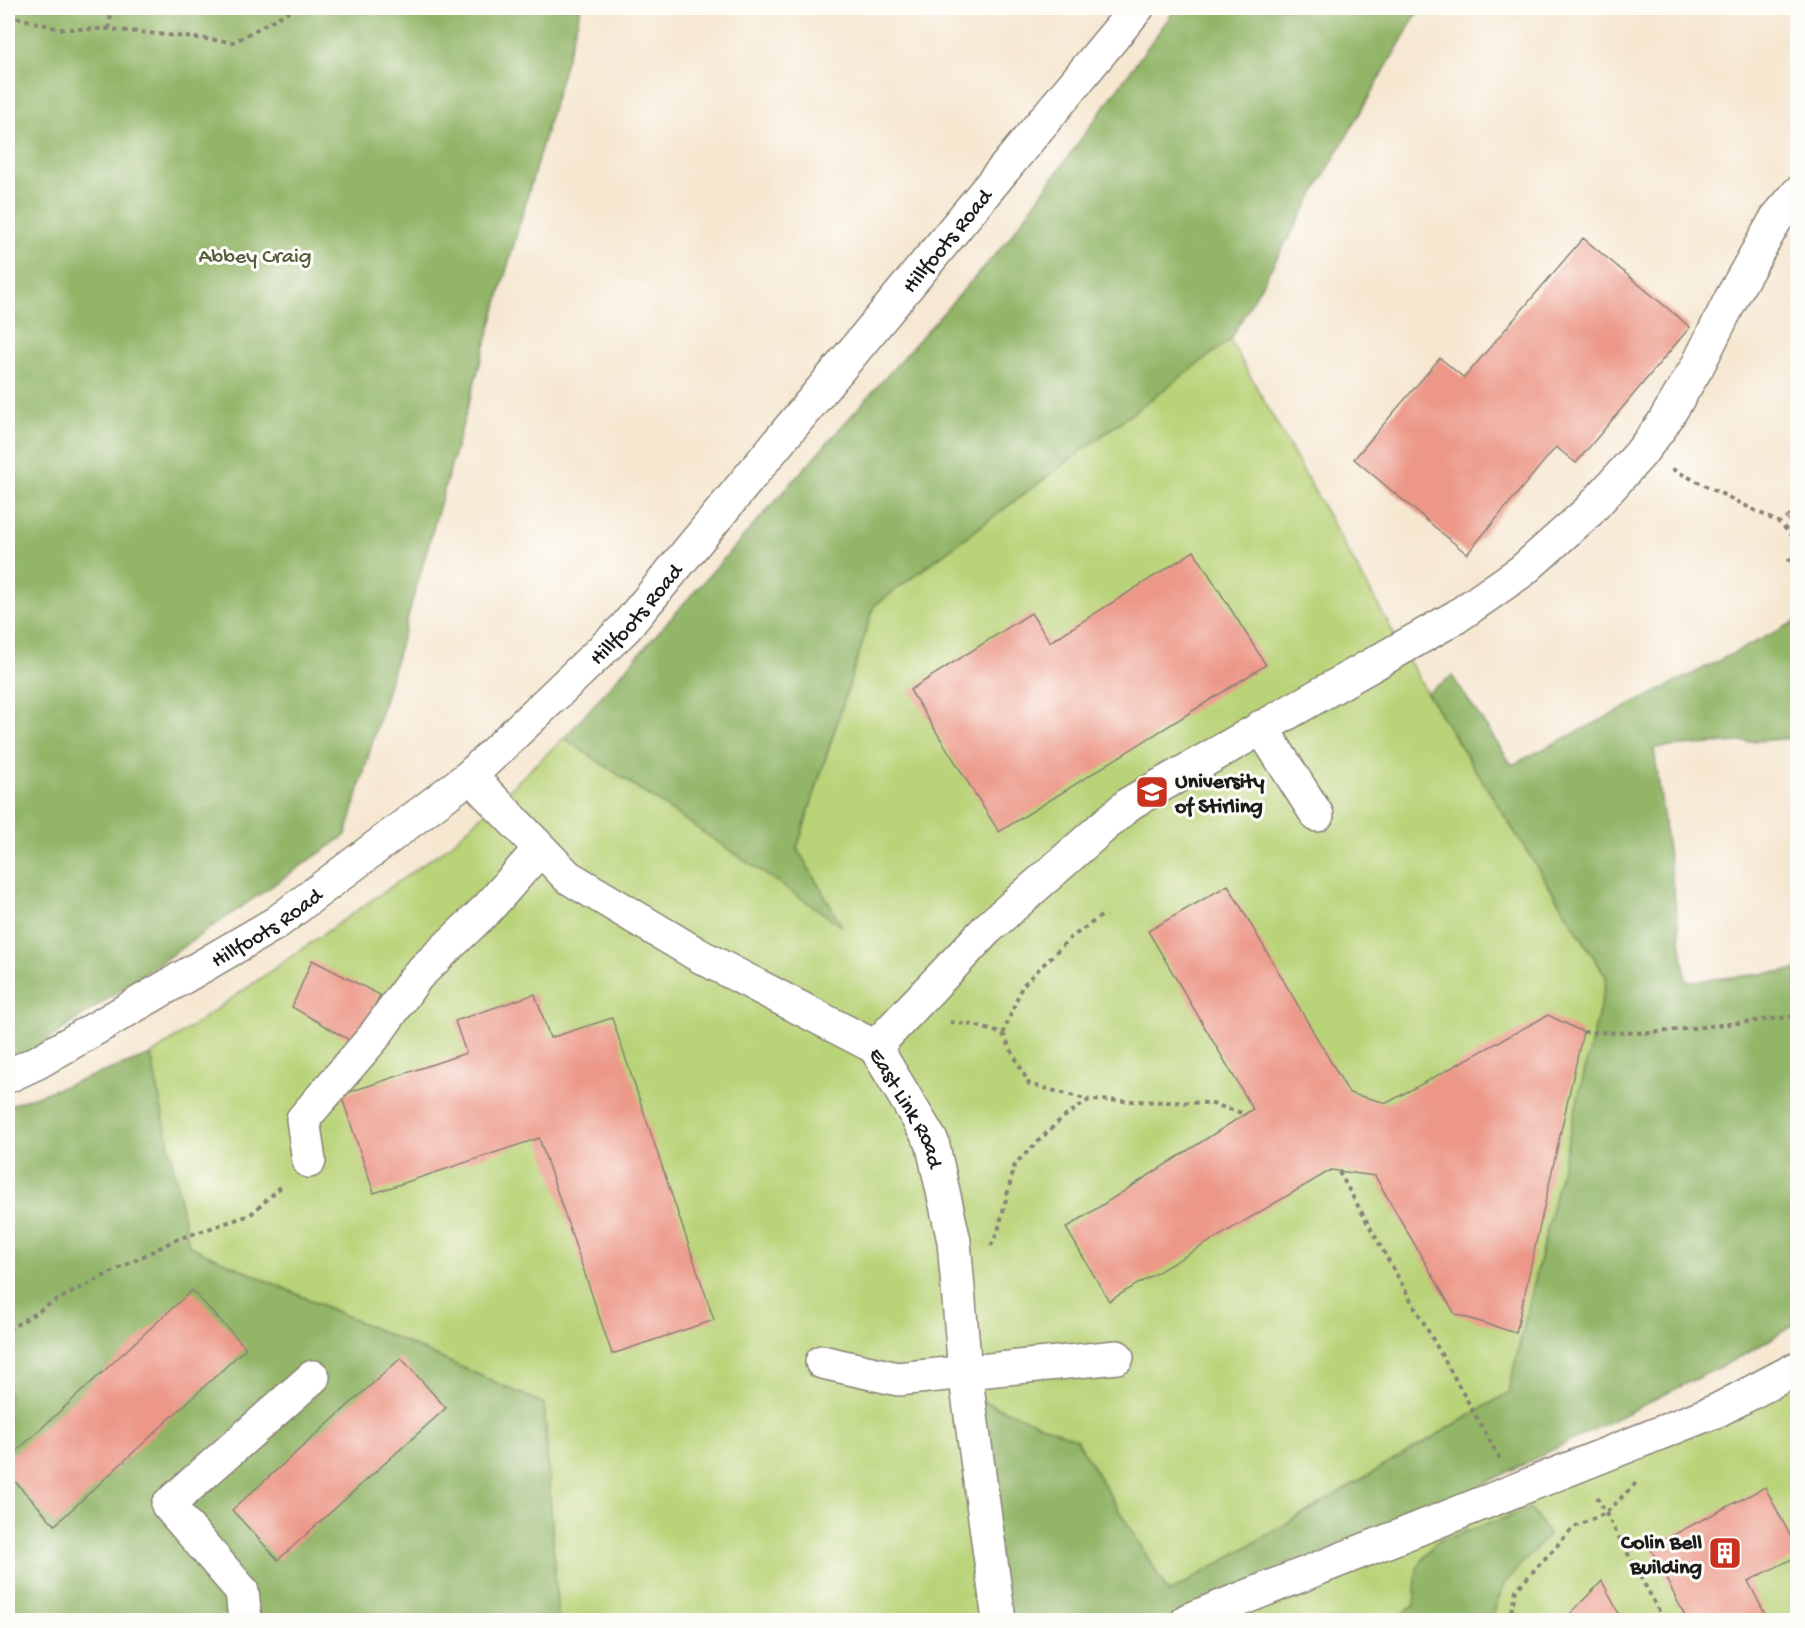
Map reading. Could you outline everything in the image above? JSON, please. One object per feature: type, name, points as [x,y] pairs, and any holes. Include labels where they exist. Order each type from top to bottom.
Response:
[{"type":"main road","name":"Hillfoots Road","points":[[8,1076],[38,1062],[276,923],[470,776],[625,628],[1137,8]]},
{"type":"main road","points":[[875,1047],[987,929],[1130,803],[1456,617],[1522,571],[1589,511],[1640,454],[1662,425],[1697,367],[1732,297],[1776,219],[1797,193]]},
{"type":"main road","points":[[1261,728],[1317,815]]},
{"type":"main road","name":"East Link Road","points":[[470,776],[568,877],[690,950],[875,1047],[932,1142],[954,1241],[965,1372],[999,1620]]},
{"type":"main road","points":[[309,1161],[303,1119],[373,1038],[417,976],[488,908],[540,849]]},
{"type":"main road","points":[[822,1362],[898,1379],[1117,1358]]},
{"type":"main road","points":[[1188,1620],[1718,1410],[1797,1368]]},
{"type":"main road","points":[[245,1620],[242,1591],[168,1505],[313,1377]]},
{"type":"path","points":[[109,29],[112,8]]},
{"type":"path","points":[[8,15],[60,29],[109,29],[234,42],[295,8]]},
{"type":"path","points":[[1640,454],[1780,523],[1797,542]]},
{"type":"path","points":[[1788,561],[1797,554]]},
{"type":"path","points":[[1003,1034],[1022,986],[1069,939],[1104,914]]},
{"type":"path","points":[[904,1016],[974,1025],[1003,1034],[1029,1083],[1089,1101],[1209,1103],[1246,1114]]},
{"type":"path","points":[[1583,1032],[1650,1033],[1797,1016]]},
{"type":"path","points":[[989,1251],[998,1231],[1016,1164],[1060,1119],[1089,1101]]},
{"type":"path","points":[[8,1330],[55,1301],[175,1240],[250,1215],[309,1161]]},
{"type":"path","points":[[1339,1172],[1518,1491]]},
{"type":"path","points":[[1580,1466],[1664,1620]]},
{"type":"path","points":[[1509,1620],[1516,1590],[1574,1527],[1606,1513]]},
{"type":"green space","name":"Abbey Craig","points":[[8,8],[581,8],[346,835],[8,1067]]},
{"type":"green space","points":[[1176,8],[1420,8],[1230,340],[874,606],[797,848],[842,926],[564,738],[1008,240]]},
{"type":"green space","points":[[1230,340],[1427,693],[1607,978],[1508,1393],[1169,1593],[1076,1439],[997,1620],[558,1620],[544,1404],[189,1246],[151,1055],[449,846],[564,738],[841,925],[797,848],[874,606]]},
{"type":"green space","points":[[1797,621],[1797,738],[1654,748],[1686,982],[1797,970],[1797,1323],[1748,1353],[1375,1538],[1170,1620],[997,1620],[975,1398],[1076,1439],[1169,1593],[1508,1393],[1607,978],[1427,693],[1452,676],[1512,765]]},
{"type":"green space","points":[[151,1055],[189,1246],[544,1404],[558,1620],[8,1620],[8,1106]]},
{"type":"green space","points":[[1797,1351],[1797,1620],[1196,1620],[1487,1515]]},
{"type":"green space","points":[[1530,1509],[1549,1534],[1504,1584],[1491,1620],[1396,1620],[1414,1605],[1417,1568],[1436,1542]]},
{"type":"building","points":[[1583,238],[1690,327],[1576,463],[1556,447],[1467,554],[1354,459],[1440,358],[1464,378]]},
{"type":"building","points":[[1798,507],[1798,528],[1786,518]]},
{"type":"building","points":[[1194,551],[1266,665],[999,832],[910,690],[1031,613],[1050,642]]},
{"type":"building","points":[[1228,885],[1349,1093],[1387,1103],[1548,1015],[1583,1032],[1516,1333],[1455,1314],[1375,1176],[1331,1170],[1109,1301],[1066,1228],[1253,1109],[1148,931]]},
{"type":"building","points":[[312,960],[380,995],[356,1044],[292,1007]]},
{"type":"building","points":[[535,994],[550,1038],[612,1018],[714,1320],[612,1354],[539,1138],[374,1193],[341,1095],[466,1053],[455,1021]]},
{"type":"building","points":[[192,1290],[246,1348],[55,1525],[8,1474],[8,1459]]},
{"type":"building","points":[[401,1358],[446,1408],[278,1560],[232,1510]]},
{"type":"building","name":"Colin Bell Building","points":[[1765,1487],[1798,1551],[1798,1556],[1748,1581],[1768,1620],[1687,1620],[1650,1547]]},
{"type":"building","points":[[1602,1581],[1622,1620],[1564,1620]]},
{"type":"place","name":"University of Stirling","points":[[1152,792]]},
{"type":"place","name":"Colin Bell Building","points":[[1725,1553]]}]
